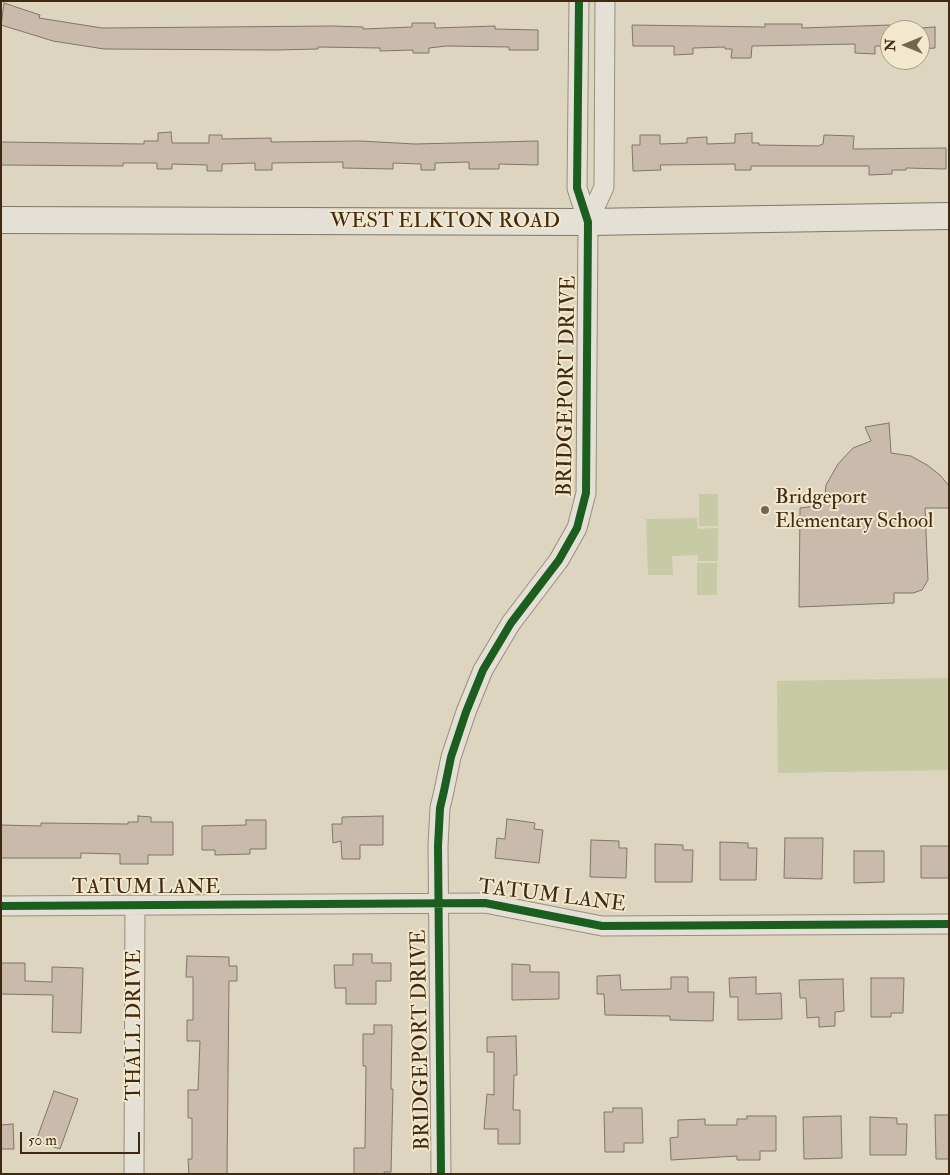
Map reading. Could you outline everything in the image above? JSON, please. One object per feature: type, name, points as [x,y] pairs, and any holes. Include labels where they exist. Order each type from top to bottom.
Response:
[{"type":"street","points":[[579,1],[577,188],[588,222]]},
{"type":"street","points":[[588,222],[604,187],[605,1]]},
{"type":"street","name":"WEST ELKTON ROAD","points":[[1,220],[588,222],[949,216]]},
{"type":"street","name":"BRIDGEPORT DRIVE","points":[[441,1174],[438,904],[440,808],[451,757],[466,712],[484,670],[511,623],[559,560],[577,528],[586,493],[588,222]]},
{"type":"street","name":"TATUM LANE","points":[[1,906],[485,904],[602,926],[949,924]]},
{"type":"street","name":"THALL DRIVE","points":[[134,1174],[136,906]]},
{"type":"green space","points":[[699,494],[718,494],[718,526],[699,526]]},
{"type":"green space","points":[[697,518],[698,529],[718,528],[718,561],[698,561],[698,555],[672,556],[673,575],[648,575],[646,519]]},
{"type":"green space","points":[[697,563],[717,563],[717,595],[697,595]]},
{"type":"green space","points":[[949,678],[949,770],[778,773],[777,681]]},
{"type":"building","points":[[4,3],[40,15],[39,18],[102,28],[333,26],[363,27],[363,29],[412,27],[412,23],[435,23],[435,28],[495,26],[495,29],[538,30],[538,50],[509,50],[509,47],[447,46],[429,48],[429,53],[413,53],[413,50],[380,51],[380,48],[318,47],[318,49],[276,50],[104,49],[53,41],[1,25]]},
{"type":"building","points":[[765,24],[802,24],[802,28],[880,25],[880,46],[875,46],[875,54],[855,53],[855,44],[752,46],[751,58],[731,58],[732,49],[725,49],[725,47],[693,48],[693,54],[674,55],[674,46],[633,46],[632,25],[765,27]]},
{"type":"building","points":[[930,27],[935,27],[935,48],[930,48]]},
{"type":"building","points":[[171,132],[172,143],[209,143],[209,135],[222,135],[222,139],[271,138],[271,142],[360,141],[415,144],[538,141],[538,165],[499,164],[499,169],[469,169],[469,162],[435,163],[435,170],[421,170],[421,164],[393,163],[393,169],[343,168],[343,162],[272,163],[272,170],[255,170],[255,163],[222,164],[222,171],[207,171],[207,165],[172,164],[172,169],[157,169],[157,163],[123,163],[123,166],[1,165],[1,142],[144,144],[144,141],[158,141],[158,133]]},
{"type":"building","points":[[752,133],[752,143],[759,143],[759,145],[818,146],[823,144],[824,135],[854,136],[853,149],[946,148],[946,169],[906,168],[906,170],[892,170],[892,174],[869,175],[869,166],[751,166],[751,170],[735,170],[735,164],[660,165],[661,170],[633,171],[632,145],[640,145],[640,135],[660,135],[660,144],[687,143],[687,138],[707,137],[707,144],[735,143],[735,134]]},
{"type":"building","points":[[889,423],[891,453],[911,456],[927,465],[940,475],[949,486],[949,508],[925,508],[928,580],[922,590],[913,593],[894,593],[894,603],[799,607],[800,508],[824,505],[826,485],[838,464],[853,448],[871,441],[865,427]]},
{"type":"building","points":[[138,816],[151,817],[151,822],[173,822],[173,855],[148,855],[148,864],[120,864],[120,854],[81,853],[81,858],[1,858],[1,825],[41,826],[41,823],[128,824],[128,822],[138,822]]},
{"type":"building","points":[[383,816],[383,845],[360,845],[360,859],[342,859],[341,841],[333,843],[332,824],[342,824],[342,817]]},
{"type":"building","points":[[507,819],[535,823],[534,829],[543,830],[539,863],[495,858],[497,838],[505,839]]},
{"type":"building","points":[[246,820],[266,820],[266,849],[250,849],[250,854],[215,855],[215,850],[202,850],[202,826],[246,825]]},
{"type":"building","points":[[785,838],[823,838],[822,879],[784,878]]},
{"type":"building","points":[[591,840],[619,841],[619,848],[627,848],[626,878],[590,877]]},
{"type":"building","points":[[720,842],[748,843],[748,848],[757,848],[756,880],[720,880]]},
{"type":"building","points":[[655,844],[683,845],[683,850],[693,850],[692,882],[655,882]]},
{"type":"building","points":[[921,846],[949,846],[949,878],[921,878]]},
{"type":"building","points":[[854,851],[884,851],[884,882],[854,883]]},
{"type":"building","points":[[353,954],[372,954],[372,963],[391,963],[391,981],[376,981],[376,1004],[346,1004],[346,988],[335,988],[334,965],[353,965]]},
{"type":"building","points":[[187,956],[229,957],[229,966],[237,966],[237,981],[229,981],[227,1174],[189,1174],[188,1159],[192,1159],[192,1118],[188,1118],[188,1090],[198,1090],[200,1041],[187,1041],[187,1020],[193,1020],[193,977],[186,977]]},
{"type":"building","points":[[1,963],[25,963],[25,981],[52,982],[52,967],[83,968],[81,1033],[52,1032],[53,995],[1,994]]},
{"type":"building","points":[[512,964],[530,965],[530,972],[559,972],[559,999],[512,1000]]},
{"type":"building","points":[[620,975],[621,990],[671,989],[671,977],[688,977],[688,992],[714,992],[713,1021],[670,1020],[670,1016],[605,1015],[604,994],[597,994],[597,976]]},
{"type":"building","points":[[756,977],[756,994],[781,993],[782,1019],[738,1020],[738,997],[730,997],[729,978]]},
{"type":"building","points":[[871,978],[904,978],[903,1013],[891,1013],[891,1017],[871,1017]]},
{"type":"building","points":[[843,979],[844,1011],[835,1012],[835,1026],[819,1027],[819,1017],[807,1018],[806,998],[800,998],[799,980]]},
{"type":"building","points":[[374,1025],[392,1025],[391,1172],[384,1172],[384,1174],[354,1174],[354,1148],[365,1148],[366,1066],[363,1066],[363,1034],[374,1034]]},
{"type":"building","points":[[516,1036],[517,1075],[514,1075],[513,1110],[520,1110],[520,1144],[498,1144],[498,1129],[484,1129],[487,1094],[494,1095],[494,1052],[487,1052],[487,1037]]},
{"type":"building","points":[[54,1091],[78,1099],[60,1149],[36,1141]]},
{"type":"building","points":[[613,1108],[642,1108],[643,1143],[624,1143],[624,1152],[605,1152],[604,1112],[613,1112]]},
{"type":"building","points":[[935,1115],[949,1115],[949,1159],[936,1159]]},
{"type":"building","points":[[747,1116],[776,1116],[776,1151],[760,1151],[760,1160],[737,1160],[737,1156],[671,1160],[670,1138],[678,1137],[678,1120],[705,1119],[705,1125],[737,1125],[737,1119],[747,1119]]},
{"type":"building","points":[[841,1116],[842,1158],[804,1159],[803,1117]]},
{"type":"building","points":[[870,1117],[897,1118],[897,1124],[907,1124],[906,1155],[870,1155]]},
{"type":"building","points":[[13,1124],[14,1149],[1,1149],[1,1125]]},
{"type":"cycle path","points":[[441,1174],[438,846],[440,808],[451,757],[483,670],[511,623],[559,560],[577,528],[586,493],[588,222],[577,188],[579,1]]},
{"type":"cycle path","points":[[1,906],[485,903],[602,926],[949,924]]},
{"type":"place","name":"Bridgeport Elementary School","points":[[765,510]]}]
